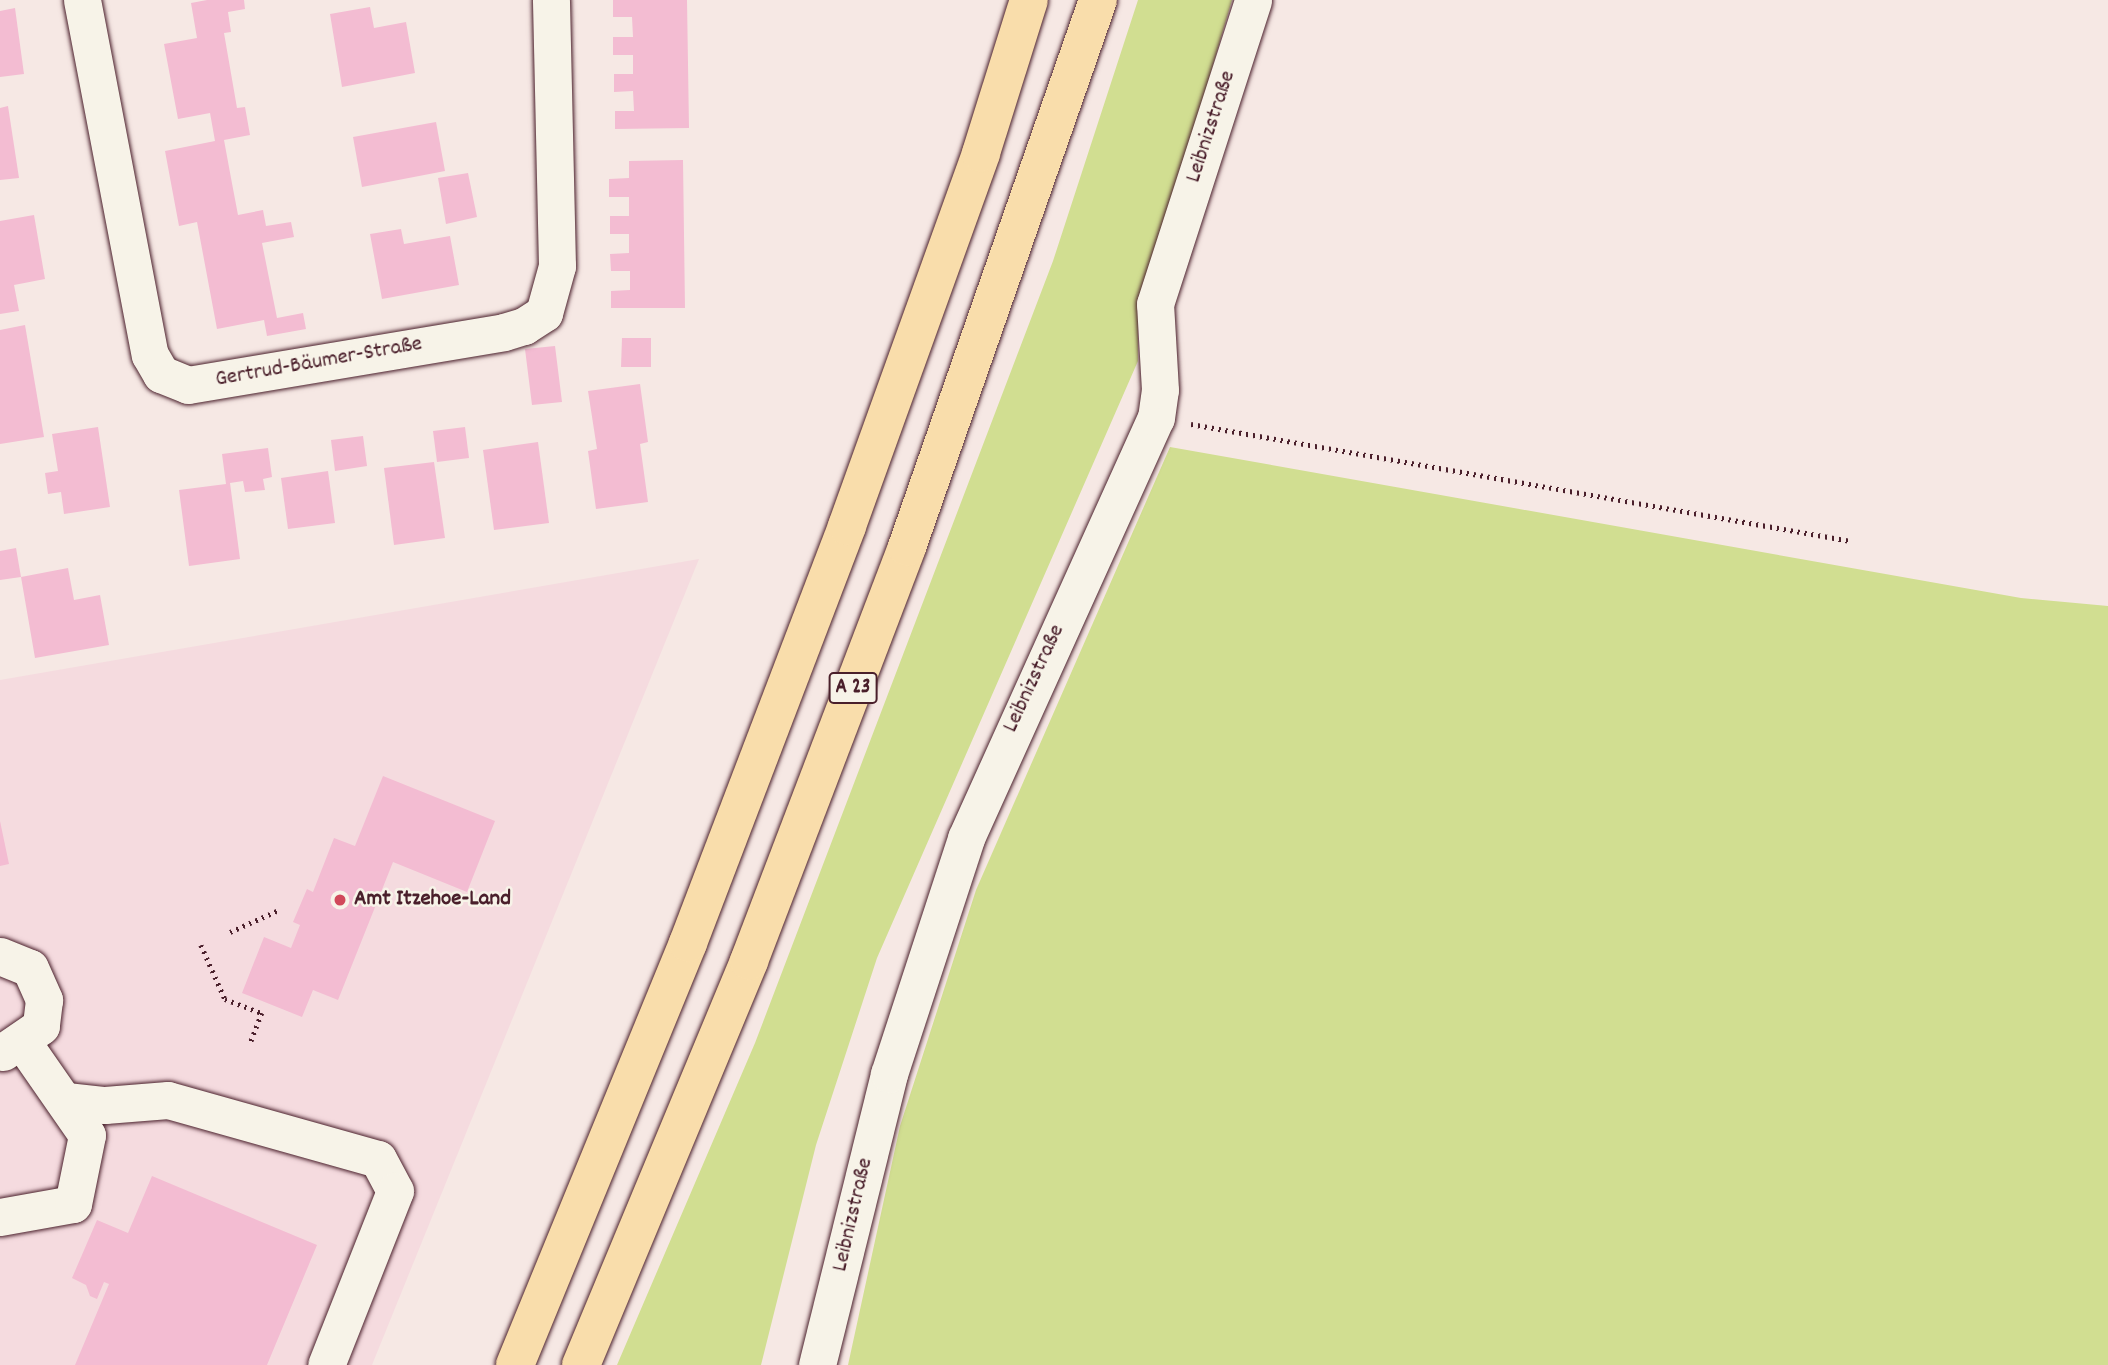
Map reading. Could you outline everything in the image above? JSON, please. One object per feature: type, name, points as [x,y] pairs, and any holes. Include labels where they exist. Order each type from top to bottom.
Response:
[{"type":"highway","points":[[515,1365],[688,943],[847,526],[981,153],[1029,0]]},
{"type":"highway","name":"A 23","points":[[581,1365],[749,961],[907,547],[1098,0]]},
{"type":"street","name":"Gertrud-Bäumer-Straße","points":[[82,0],[150,355],[161,374],[188,385],[504,332],[524,327],[544,313],[557,266],[551,0]]},
{"type":"street","name":"Leibnizstraße","points":[[817,1365],[888,1074],[961,849],[1156,418],[1160,382],[1155,304],[1253,0]]},
{"type":"street","points":[[0,956],[30,968],[41,988],[41,1027],[12,1048],[66,1101],[87,1135],[73,1204],[0,1217]]},
{"type":"street","points":[[66,1101],[105,1105],[168,1100],[378,1159],[395,1191],[326,1365]]},
{"type":"path","points":[[1156,418],[1851,541]]},
{"type":"path","points":[[230,932],[279,910]]},
{"type":"path","points":[[201,945],[225,999],[262,1013],[251,1042]]},
{"type":"shaded area","points":[[699,559],[372,1365],[0,1365],[0,680]]},
{"type":"green space","points":[[1138,0],[1232,0],[1138,320],[1138,361],[877,958],[816,1145],[761,1365],[617,1365],[755,1043],[1053,261]]},
{"type":"green space","points":[[1170,447],[2021,598],[2108,606],[2108,1365],[848,1365],[900,1126],[976,890]]},
{"type":"building","points":[[244,0],[245,9],[228,12],[231,32],[224,33],[237,108],[245,107],[250,135],[224,140],[231,178],[238,215],[263,210],[266,226],[291,222],[294,237],[262,243],[277,318],[303,313],[306,329],[267,336],[264,320],[217,329],[197,222],[179,226],[165,151],[215,141],[210,113],[178,119],[164,44],[197,38],[191,3]]},
{"type":"building","points":[[613,0],[687,0],[689,128],[615,129],[615,111],[634,111],[633,91],[614,92],[614,74],[633,74],[633,55],[613,55],[613,37],[633,37],[632,17],[613,17]]},
{"type":"building","points":[[370,7],[374,28],[406,22],[415,73],[342,87],[330,14]]},
{"type":"building","points":[[15,8],[24,74],[0,77],[0,11]]},
{"type":"building","points":[[8,106],[19,178],[0,180],[0,108]]},
{"type":"building","points":[[436,122],[445,171],[362,187],[353,137]]},
{"type":"building","points":[[683,160],[685,308],[611,308],[611,291],[630,290],[630,271],[611,271],[610,254],[629,253],[629,234],[610,234],[610,216],[629,216],[629,197],[609,197],[609,179],[629,178],[629,161]]},
{"type":"building","points":[[468,173],[477,217],[446,224],[438,178]]},
{"type":"building","points":[[34,215],[45,279],[14,285],[19,311],[0,314],[0,221]]},
{"type":"building","points":[[401,229],[404,244],[450,236],[459,285],[382,299],[370,234]]},
{"type":"building","points":[[25,325],[44,437],[0,444],[0,330]]},
{"type":"building","points":[[622,338],[651,338],[651,367],[621,367]]},
{"type":"building","points":[[555,346],[562,402],[532,405],[525,349]]},
{"type":"building","points":[[640,384],[648,442],[640,444],[648,502],[596,509],[588,451],[597,449],[588,391]]},
{"type":"building","points":[[98,427],[110,507],[64,514],[61,492],[48,494],[45,473],[58,471],[52,434]]},
{"type":"building","points":[[465,427],[469,458],[437,462],[433,431]]},
{"type":"building","points":[[363,436],[367,466],[335,471],[331,440]]},
{"type":"building","points":[[538,442],[549,523],[494,530],[483,450]]},
{"type":"building","points":[[268,448],[272,477],[263,479],[265,490],[245,492],[243,481],[230,483],[240,559],[189,566],[179,490],[226,484],[222,454]]},
{"type":"building","points":[[434,462],[445,538],[394,545],[384,468]]},
{"type":"building","points":[[328,471],[335,523],[288,529],[281,478]]},
{"type":"building","points":[[16,548],[21,577],[0,580],[0,551]]},
{"type":"building","points":[[68,568],[74,600],[100,595],[109,645],[35,658],[21,577]]},
{"type":"building","name":"Amt Itzehoe-Land","points":[[383,776],[495,821],[467,892],[393,862],[338,1000],[313,990],[302,1017],[242,993],[264,937],[291,948],[300,925],[293,922],[307,889],[313,892],[334,838],[355,846]]},
{"type":"building","points":[[0,821],[9,864],[0,866]]},
{"type":"building","points":[[152,1176],[317,1245],[267,1365],[75,1365],[109,1284],[104,1282],[97,1299],[90,1296],[86,1285],[72,1278],[97,1220],[128,1233]]},
{"type":"place","name":"Amt Itzehoe-Land","points":[[340,900]]}]
